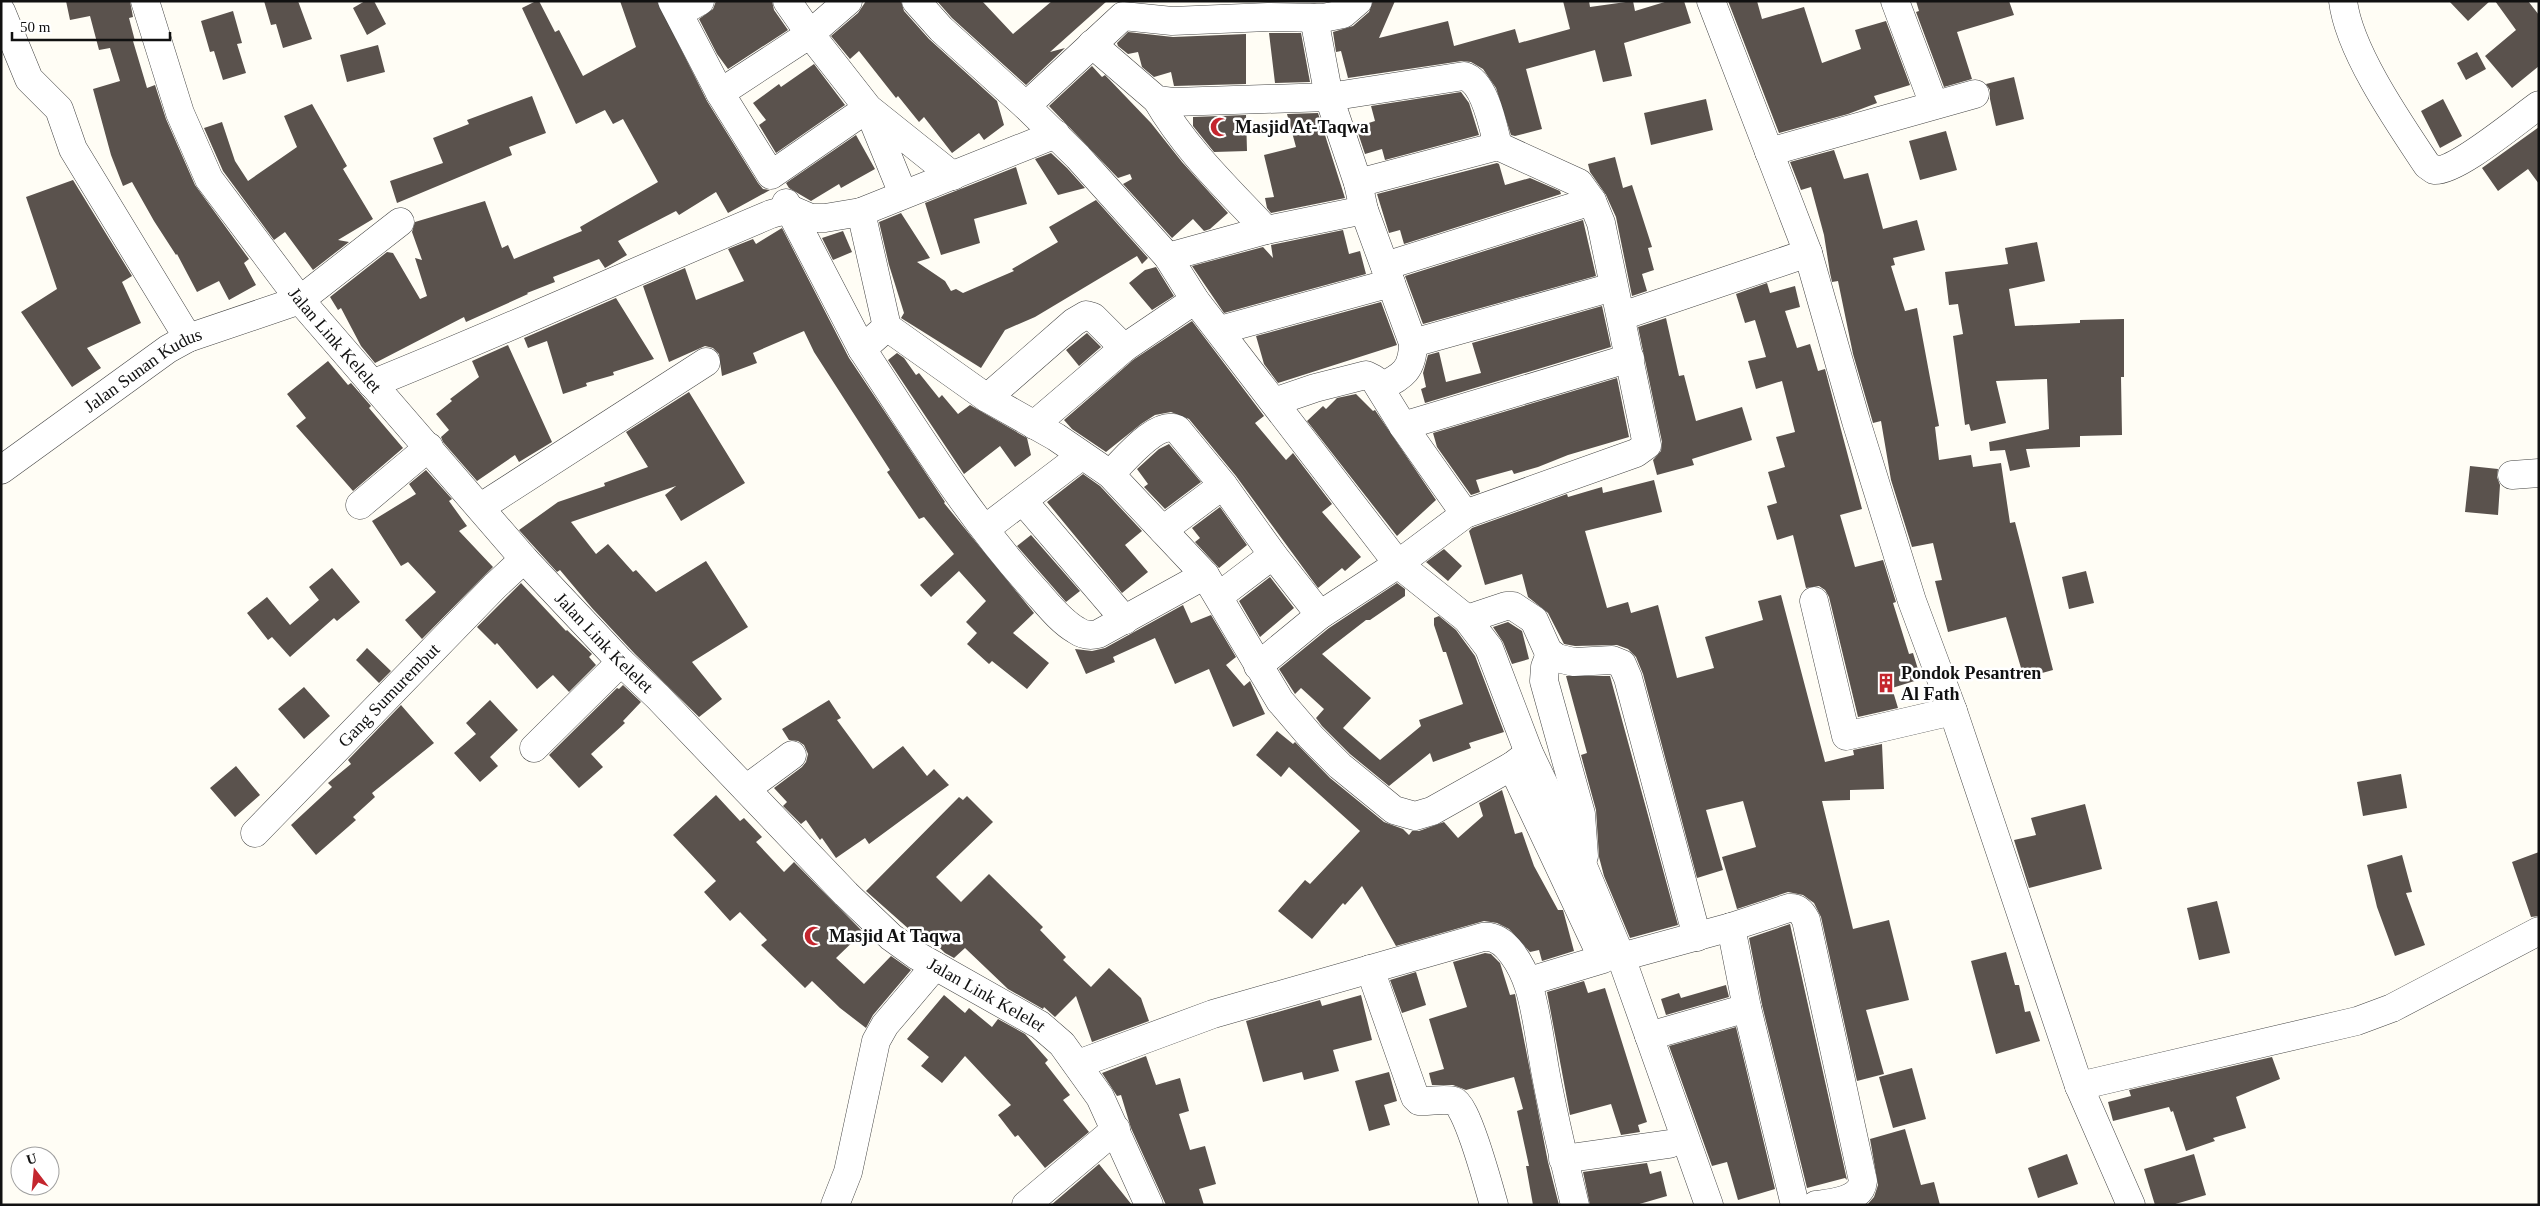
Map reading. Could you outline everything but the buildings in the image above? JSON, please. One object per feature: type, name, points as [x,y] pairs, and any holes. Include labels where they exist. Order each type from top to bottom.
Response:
[{"type":"street","name":"Jalan Link Kelelet","points":[[145,1],[180,113],[209,180],[300,300],[524,558],[620,662],[658,697],[891,937],[935,966],[1040,1025],[1062,1044],[1100,1097],[1116,1129],[1148,1205]]},
{"type":"street","points":[[788,1],[810,34],[868,108],[953,176]]},
{"type":"street","points":[[720,92],[810,34],[848,1]]},
{"type":"street","points":[[916,1],[941,29],[1056,134],[1168,257],[1195,300],[1220,330],[1398,564],[1467,620],[1489,648],[1521,760],[1649,1036],[1650,1065],[1670,1144],[1689,1205]]},
{"type":"street","points":[[1026,106],[1130,9],[1176,11],[1271,9],[1314,18],[1343,14],[1358,1]]},
{"type":"street","points":[[1711,1],[1808,253],[1856,421],[1912,602],[1953,712],[2079,1086],[2131,1205]]},
{"type":"street","points":[[1895,1],[1934,105]]},
{"type":"street","points":[[2343,1],[2356,43],[2369,68],[2399,123],[2427,165],[2434,170],[2449,167],[2476,151],[2539,105]]},
{"type":"street","points":[[684,5],[720,92],[771,175],[862,349],[945,475],[1019,572],[1054,612],[1074,630],[1086,635],[1098,634],[1126,620],[1212,586],[1273,555]]},
{"type":"street","points":[[1,12],[29,80],[59,109],[73,149],[188,338]]},
{"type":"street","points":[[1314,18],[1329,97],[1358,183],[1364,210],[1413,343],[1413,356],[1410,367],[1404,373],[1380,387]]},
{"type":"street","points":[[1092,44],[1158,100],[1176,131],[1190,148],[1266,230]]},
{"type":"street","points":[[1158,100],[1182,102],[1329,97],[1464,76],[1478,84],[1490,114],[1498,146]]},
{"type":"street","points":[[1769,152],[1975,94]]},
{"type":"street","points":[[771,175],[868,108]]},
{"type":"street","points":[[868,108],[903,194]]},
{"type":"street","points":[[372,384],[481,340],[604,284],[771,214],[790,210],[816,218],[861,212],[1056,134]]},
{"type":"street","points":[[1258,666],[1320,615],[1398,564],[1465,514],[1645,448],[1647,443],[1622,316],[1613,287],[1602,229],[1592,201],[1586,191],[1571,178],[1498,146],[1358,183]]},
{"type":"street","points":[[1220,330],[1388,275],[1592,201]]},
{"type":"street","points":[[1168,257],[1266,230],[1364,210]]},
{"type":"street","points":[[861,212],[887,327],[987,398],[1034,425],[1110,474],[1212,586],[1280,701],[1311,737],[1348,772],[1399,812],[1415,816],[1432,811],[1521,760]]},
{"type":"street","name":"Jalan Sunan Kudus","points":[[1,470],[161,355],[188,338],[300,300],[400,222]]},
{"type":"street","points":[[1622,316],[1808,253]]},
{"type":"street","points":[[1413,343],[1613,287]]},
{"type":"street","points":[[1034,425],[1124,348],[1195,300]]},
{"type":"street","points":[[987,398],[1082,316],[1093,317],[1124,348]]},
{"type":"street","points":[[862,349],[887,327]]},
{"type":"street","points":[[1403,426],[1630,358]]},
{"type":"street","points":[[481,507],[706,362]]},
{"type":"street","points":[[1274,402],[1315,388],[1366,375],[1374,379],[1403,426],[1465,514]]},
{"type":"street","points":[[1110,474],[1148,437],[1157,431],[1170,427],[1180,432],[1223,485],[1273,555],[1320,615]]},
{"type":"street","points":[[360,505],[429,447]]},
{"type":"street","points":[[985,529],[1081,456]]},
{"type":"street","points":[[2512,475],[2539,473]]},
{"type":"street","points":[[1163,530],[1223,485]]},
{"type":"street","points":[[1023,501],[1126,620]]},
{"type":"street","name":"Gang Sumurembut","points":[[255,833],[524,558]]},
{"type":"street","points":[[1814,601],[1846,736],[1953,712]]},
{"type":"street","points":[[1467,620],[1506,606],[1513,606],[1534,620],[1550,654],[1557,658],[1574,662],[1616,660],[1624,668],[1697,937]]},
{"type":"street","points":[[1550,654],[1544,671],[1544,681],[1581,814],[1585,847],[1583,866]]},
{"type":"street","points":[[534,748],[620,662]]},
{"type":"street","points":[[746,789],[792,755]]},
{"type":"street","points":[[1521,760],[1583,866],[1612,958],[1650,1065],[1709,1205]]},
{"type":"street","points":[[1529,986],[1533,980],[1731,928],[1793,908],[1802,912],[1806,920],[1863,1181],[1862,1188],[1856,1195],[1818,1205]]},
{"type":"street","points":[[1731,928],[1747,1008],[1795,1205]]},
{"type":"street","points":[[2079,1086],[2357,1021],[2392,1008],[2539,931]]},
{"type":"street","points":[[1078,1064],[1213,1014],[1483,937],[1493,936],[1500,940],[1509,950],[1529,986],[1563,1159],[1575,1205]]},
{"type":"street","points":[[835,1205],[848,1172],[876,1041],[885,1025],[935,966]]},
{"type":"street","points":[[1370,969],[1415,1097],[1419,1101],[1452,1101],[1459,1105],[1470,1130],[1494,1205]]},
{"type":"street","points":[[1649,1036],[1747,1008]]},
{"type":"street","points":[[1026,1205],[1116,1129]]},
{"type":"street","points":[[1563,1159],[1670,1144]]},
{"type":"place","name":"Masjid At-Taqwa","points":[[1220,127]]},
{"type":"place","name":"Pondok Pesantren Al Fath","points":[[1886,683]]},
{"type":"place","name":"Masjid At Taqwa","points":[[814,936]]}]
